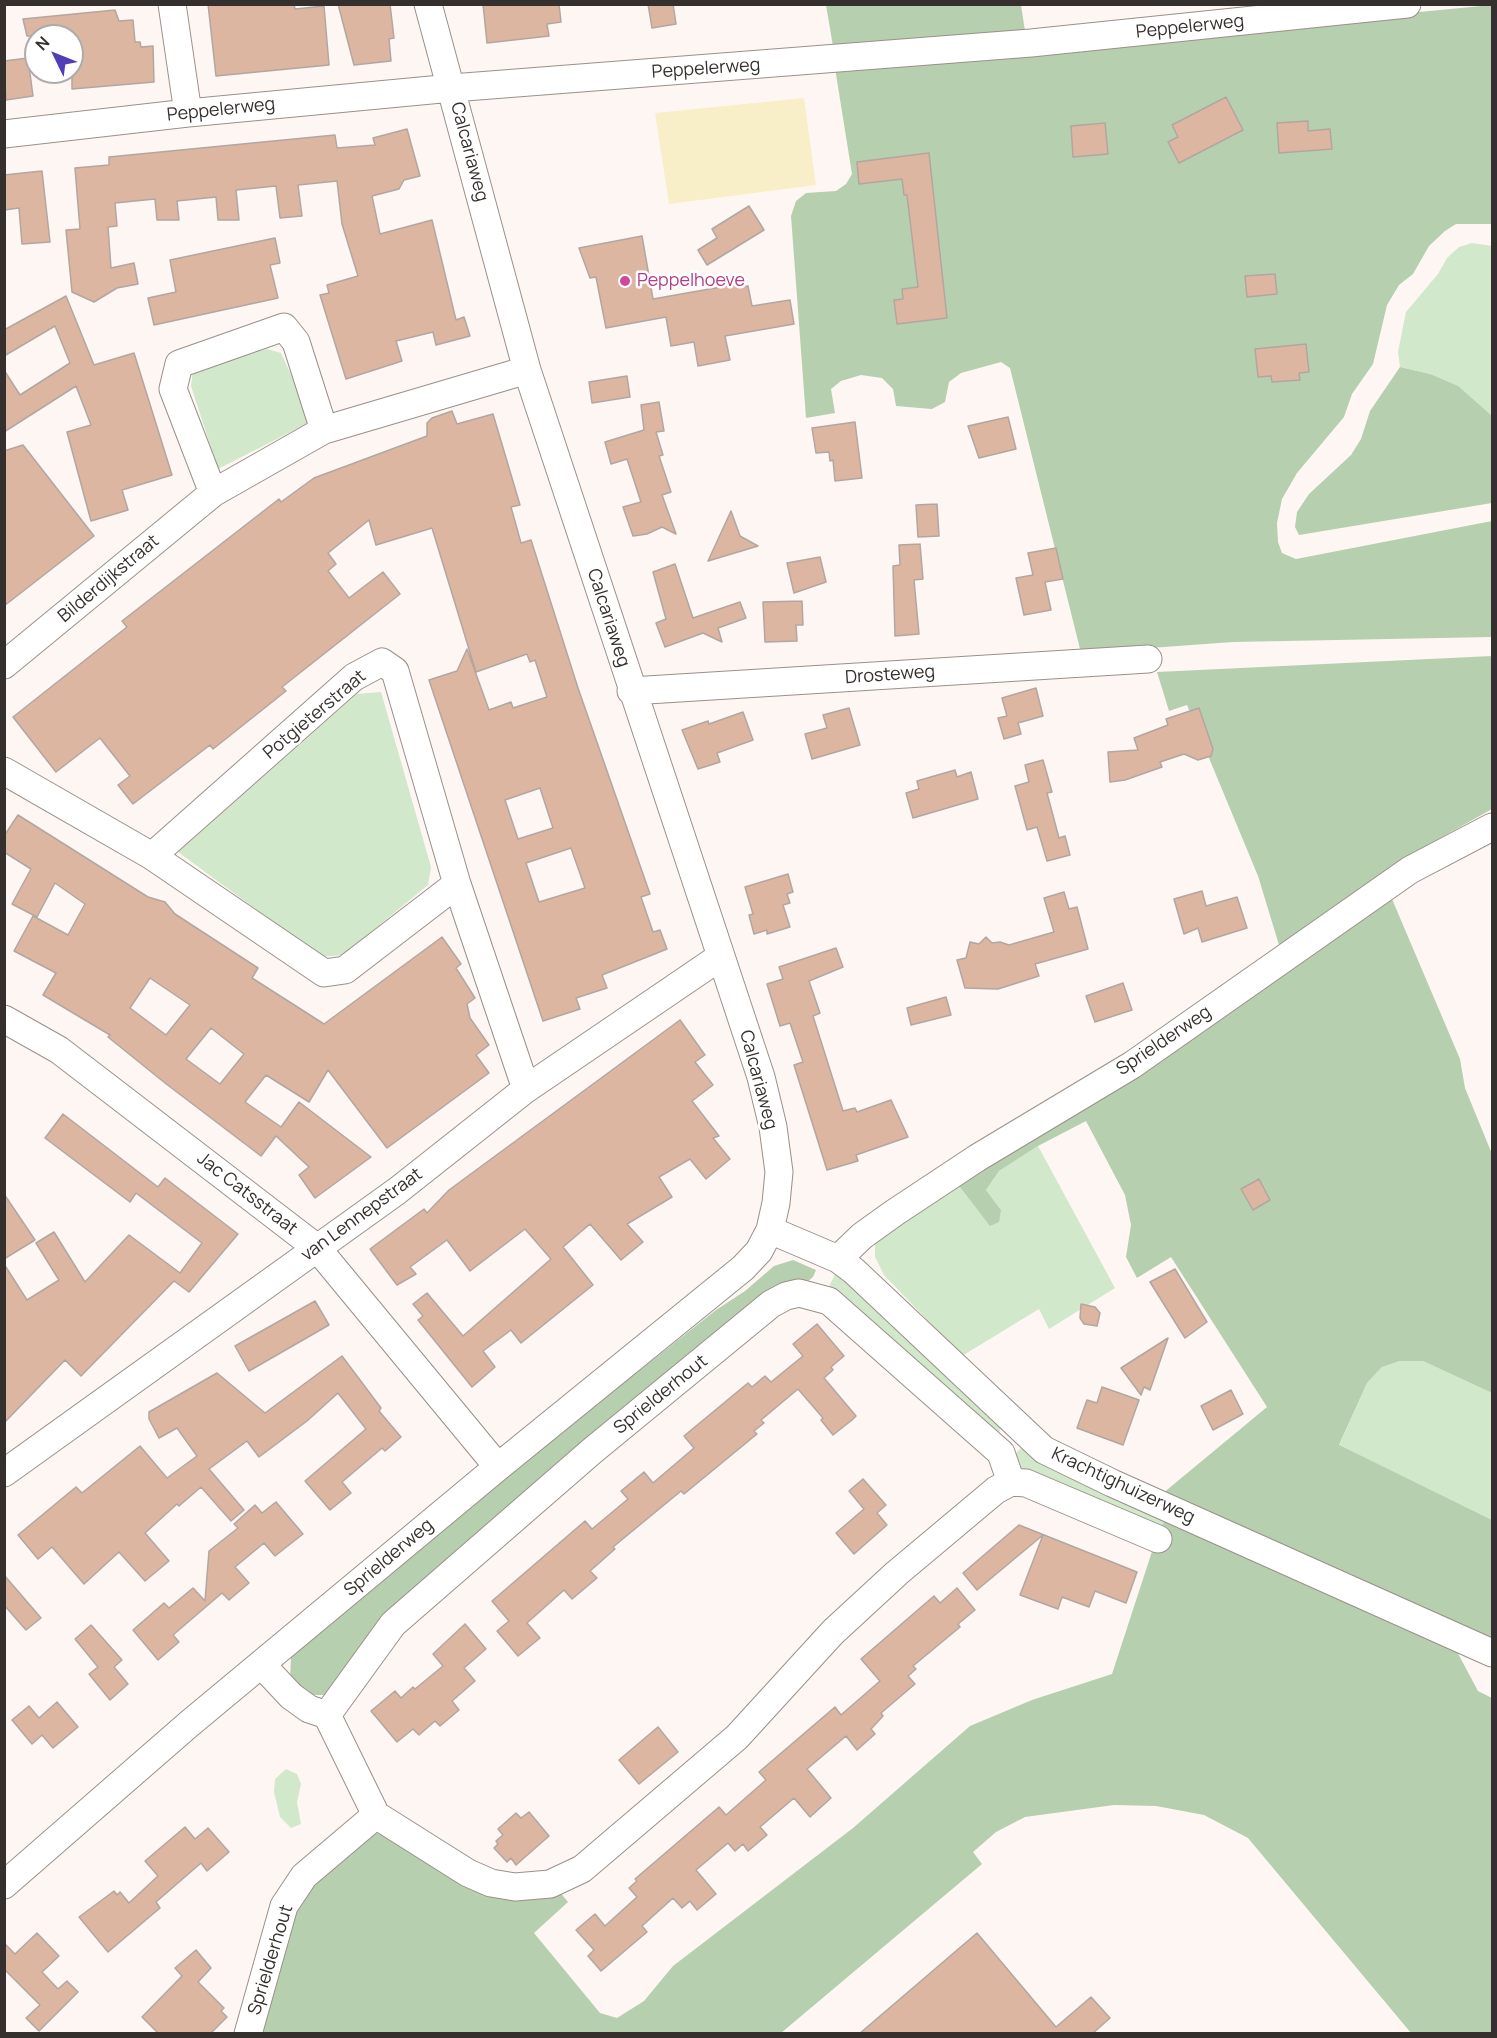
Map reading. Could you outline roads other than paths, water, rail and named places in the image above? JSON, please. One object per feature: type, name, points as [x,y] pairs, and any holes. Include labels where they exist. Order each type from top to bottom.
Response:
[{"type":"street","points":[[172,4],[188,112]]},
{"type":"street","name":"Calcariaweg","points":[[429,4],[527,370],[631,691],[761,1077],[779,1172],[770,1230]]},
{"type":"street","name":"Peppelerweg","points":[[4,134],[188,112],[452,88],[1031,43],[1407,4]]},
{"type":"street","points":[[213,493],[173,389],[179,364],[284,327],[296,342],[324,430]]},
{"type":"street","name":"Bilderdijkstraat","points":[[4,665],[213,493],[324,430],[527,370]]},
{"type":"street","name":"Drosteweg","points":[[631,691],[1148,659]]},
{"type":"street","name":"Potgieterstraat","points":[[152,856],[354,677],[382,662],[395,671],[458,884],[526,1089]]},
{"type":"street","points":[[4,771],[152,856],[324,973],[345,970],[458,884]]},
{"type":"street","name":"Sprielderweg","points":[[838,1259],[862,1236],[894,1213],[977,1158],[1132,1065],[1410,870],[1492,827]]},
{"type":"street","name":"van Lennepstraat","points":[[4,1473],[397,1191],[526,1089],[720,957]]},
{"type":"street","name":"Jac Catsstraat","points":[[4,1019],[59,1050],[317,1248],[498,1467]]},
{"type":"street","name":"Sprielderweg","points":[[4,1885],[189,1724],[742,1268],[759,1251],[770,1230]]},
{"type":"street","name":"Krachtighuizerweg","points":[[770,1230],[838,1259],[887,1300],[1044,1450],[1492,1653]]},
{"type":"street","name":"Sprielderhout","points":[[327,1715],[393,1624],[592,1451],[771,1304],[786,1296],[799,1293],[829,1301],[1001,1453],[1011,1482]]},
{"type":"street","points":[[1001,1453],[1022,1429]]},
{"type":"street","points":[[262,1665],[291,1696],[309,1709],[327,1715],[376,1815],[468,1873],[491,1883],[515,1887],[550,1884],[582,1869],[737,1737],[833,1632],[897,1573],[996,1490],[1011,1482],[1026,1484],[1158,1539]]},
{"type":"street","name":"Sprielderhout","points":[[248,2034],[284,1906],[304,1876],[376,1815]]},
{"type":"place","name":"Peppelhoeve","points":[[625,281]]}]
